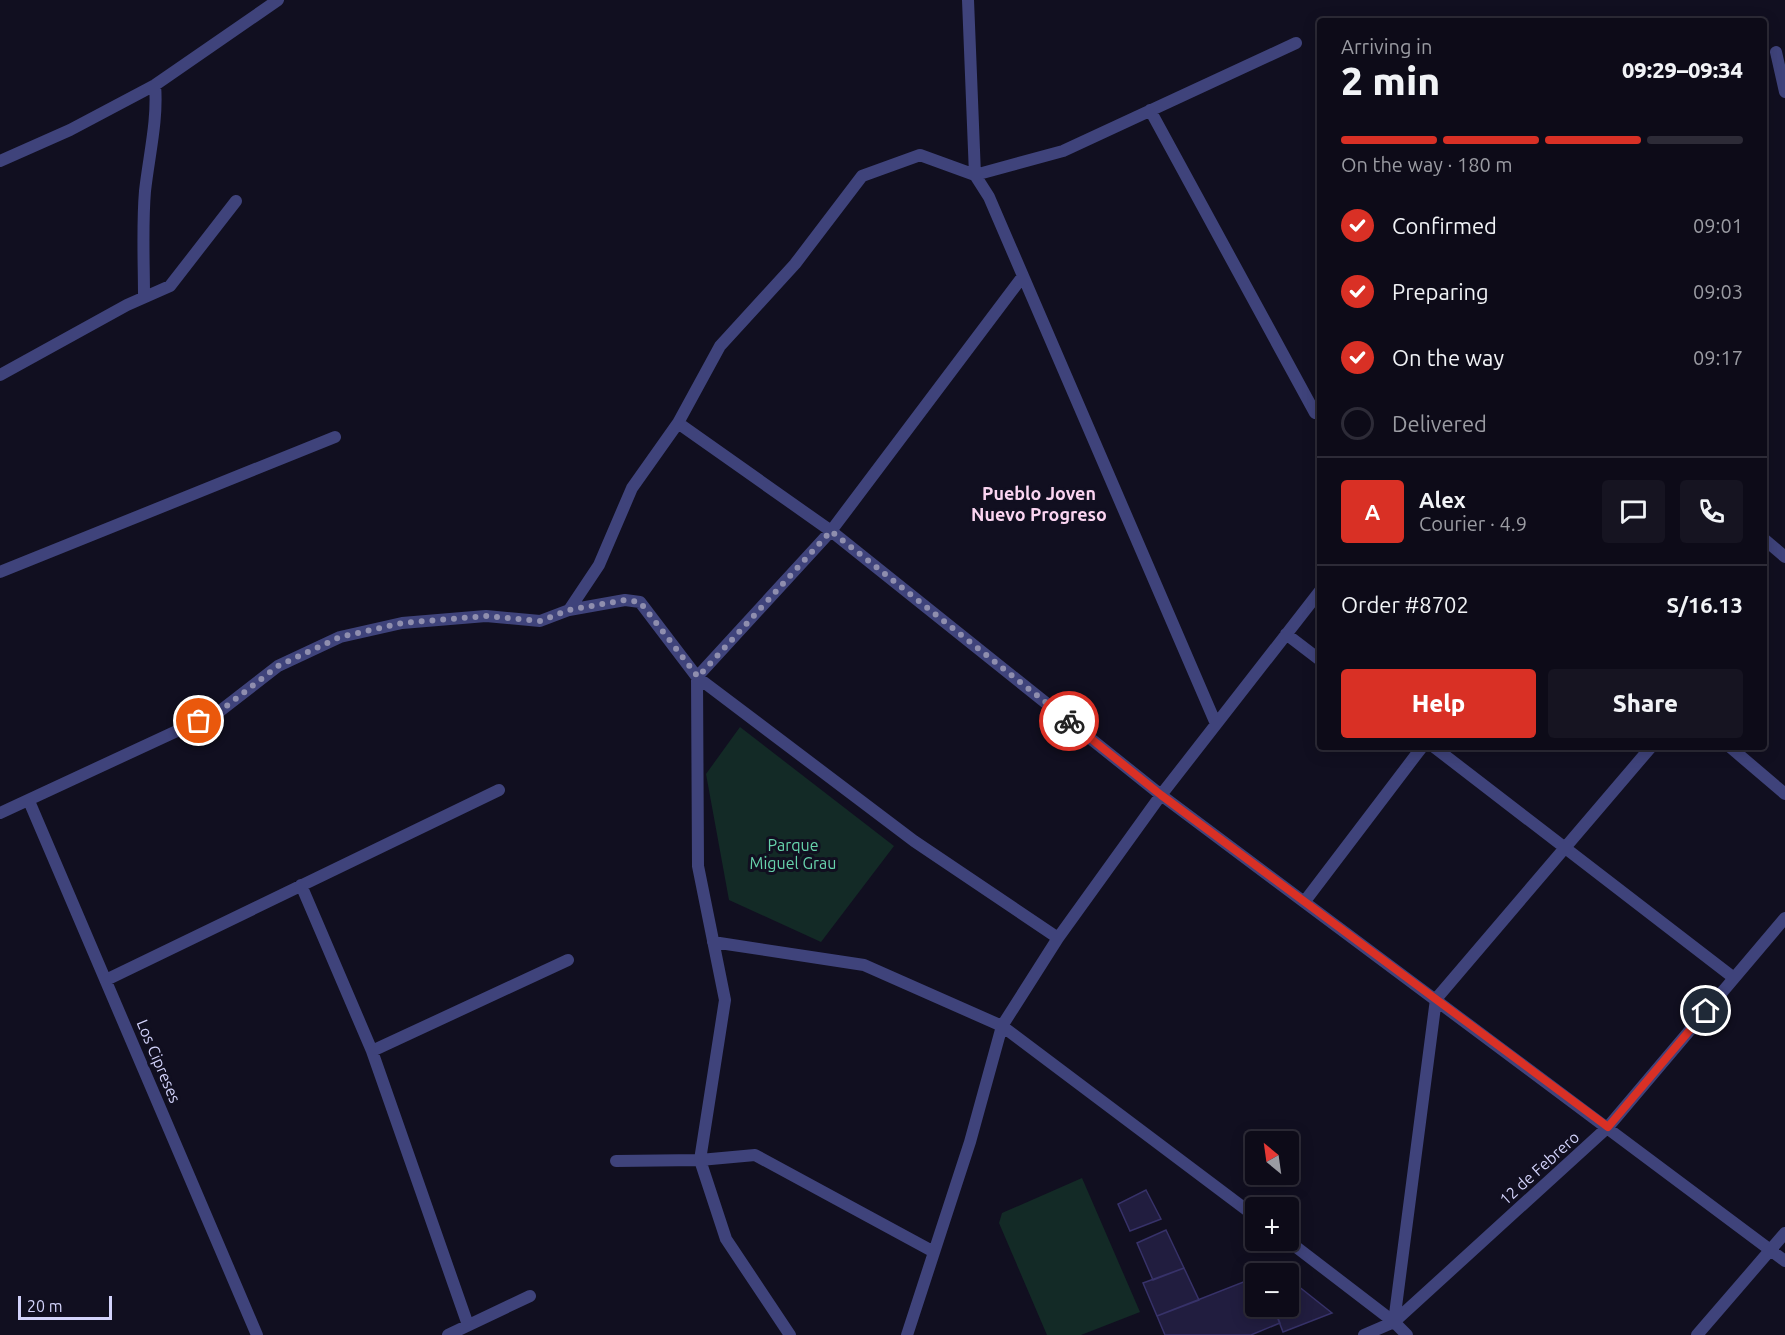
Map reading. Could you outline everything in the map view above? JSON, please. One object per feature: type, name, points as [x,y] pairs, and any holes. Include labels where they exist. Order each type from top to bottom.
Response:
[{"type":"street","points":[[0,161],[70,130],[155,85],[278,0]]},
{"type":"street","points":[[968,0],[975,176],[988,197],[1023,276],[1216,724]]},
{"type":"street","points":[[569,610],[599,565],[632,488],[678,423],[720,346],[795,264],[862,176],[920,154],[975,176],[1063,151],[1296,44]]},
{"type":"street","points":[[1776,52],[1785,92]]},
{"type":"street","points":[[144,297],[145,195],[151,137],[157,108],[155,85]]},
{"type":"street","points":[[1150,110],[1315,413]]},
{"type":"street","points":[[0,375],[144,297],[170,286],[236,201]]},
{"type":"street","points":[[790,1335],[726,1239],[700,1160],[724,1000],[698,866],[698,677],[831,531],[1023,276]]},
{"type":"street","points":[[678,423],[831,531],[1161,795],[1785,1261]]},
{"type":"street","points":[[0,572],[335,437]]},
{"type":"street","points":[[1767,542],[1785,557]]},
{"type":"street","points":[[907,1335],[970,1142],[1002,1026],[1058,938],[1161,795],[1317,595]]},
{"type":"street","points":[[0,813],[220,711],[278,666],[340,637],[402,623],[486,616],[540,621],[569,610],[625,600],[640,602],[698,677],[914,841],[1058,938]]},
{"type":"street","points":[[1286,634],[1317,658]]},
{"type":"street","points":[[1305,901],[1420,750]]},
{"type":"street","points":[[1438,750],[1734,978]]},
{"type":"street","points":[[1394,1322],[1436,999],[1648,750]]},
{"type":"street","points":[[1734,750],[1785,794]]},
{"type":"street","points":[[106,980],[499,790]]},
{"type":"street","name":"Los Cipreses","points":[[29,801],[257,1335]]},
{"type":"street","points":[[301,885],[372,1051],[468,1325]]},
{"type":"street","name":"12 de Febrero","points":[[1364,1335],[1394,1322],[1608,1127],[1785,918]]},
{"type":"street","points":[[713,942],[864,965],[1002,1026],[1245,1209]]},
{"type":"street","points":[[372,1051],[568,960]]},
{"type":"street","points":[[616,1161],[700,1160],[755,1155],[934,1252]]},
{"type":"street","points":[[1696,1335],[1785,1233]]},
{"type":"street","points":[[1299,1249],[1394,1322],[1407,1335]]},
{"type":"street","points":[[448,1335],[530,1296]]},
{"type":"green space","name":"Parque Miguel Grau","points":[[740,727],[894,846],[821,942],[729,900],[706,774]]},
{"type":"green space","points":[[1082,1178],[1140,1312],[1081,1335],[1047,1335],[999,1223],[1002,1213]]},
{"type":"building","points":[[1146,1190],[1161,1219],[1130,1231],[1118,1204]]},
{"type":"building","points":[[1166,1230],[1184,1268],[1153,1280],[1137,1243]]},
{"type":"building","points":[[1184,1268],[1199,1300],[1157,1316],[1143,1283]]},
{"type":"building","points":[[1245,1281],[1245,1317],[1278,1317],[1280,1323],[1251,1335],[1165,1335],[1157,1316]]},
{"type":"building","points":[[1299,1287],[1332,1313],[1283,1332],[1277,1317],[1299,1317]]},
{"type":"way so far","points":[[199,721],[220,711],[278,666],[340,637],[402,623],[486,616],[540,621],[569,610],[625,600],[640,602],[698,677],[831,531],[1069,721]]},
{"type":"district","name":"Pueblo Joven Nuevo Progreso","points":[[1039,504]]},
{"type":"route","points":[[1069,721],[1161,795],[1608,1127],[1706,1011]]}]
